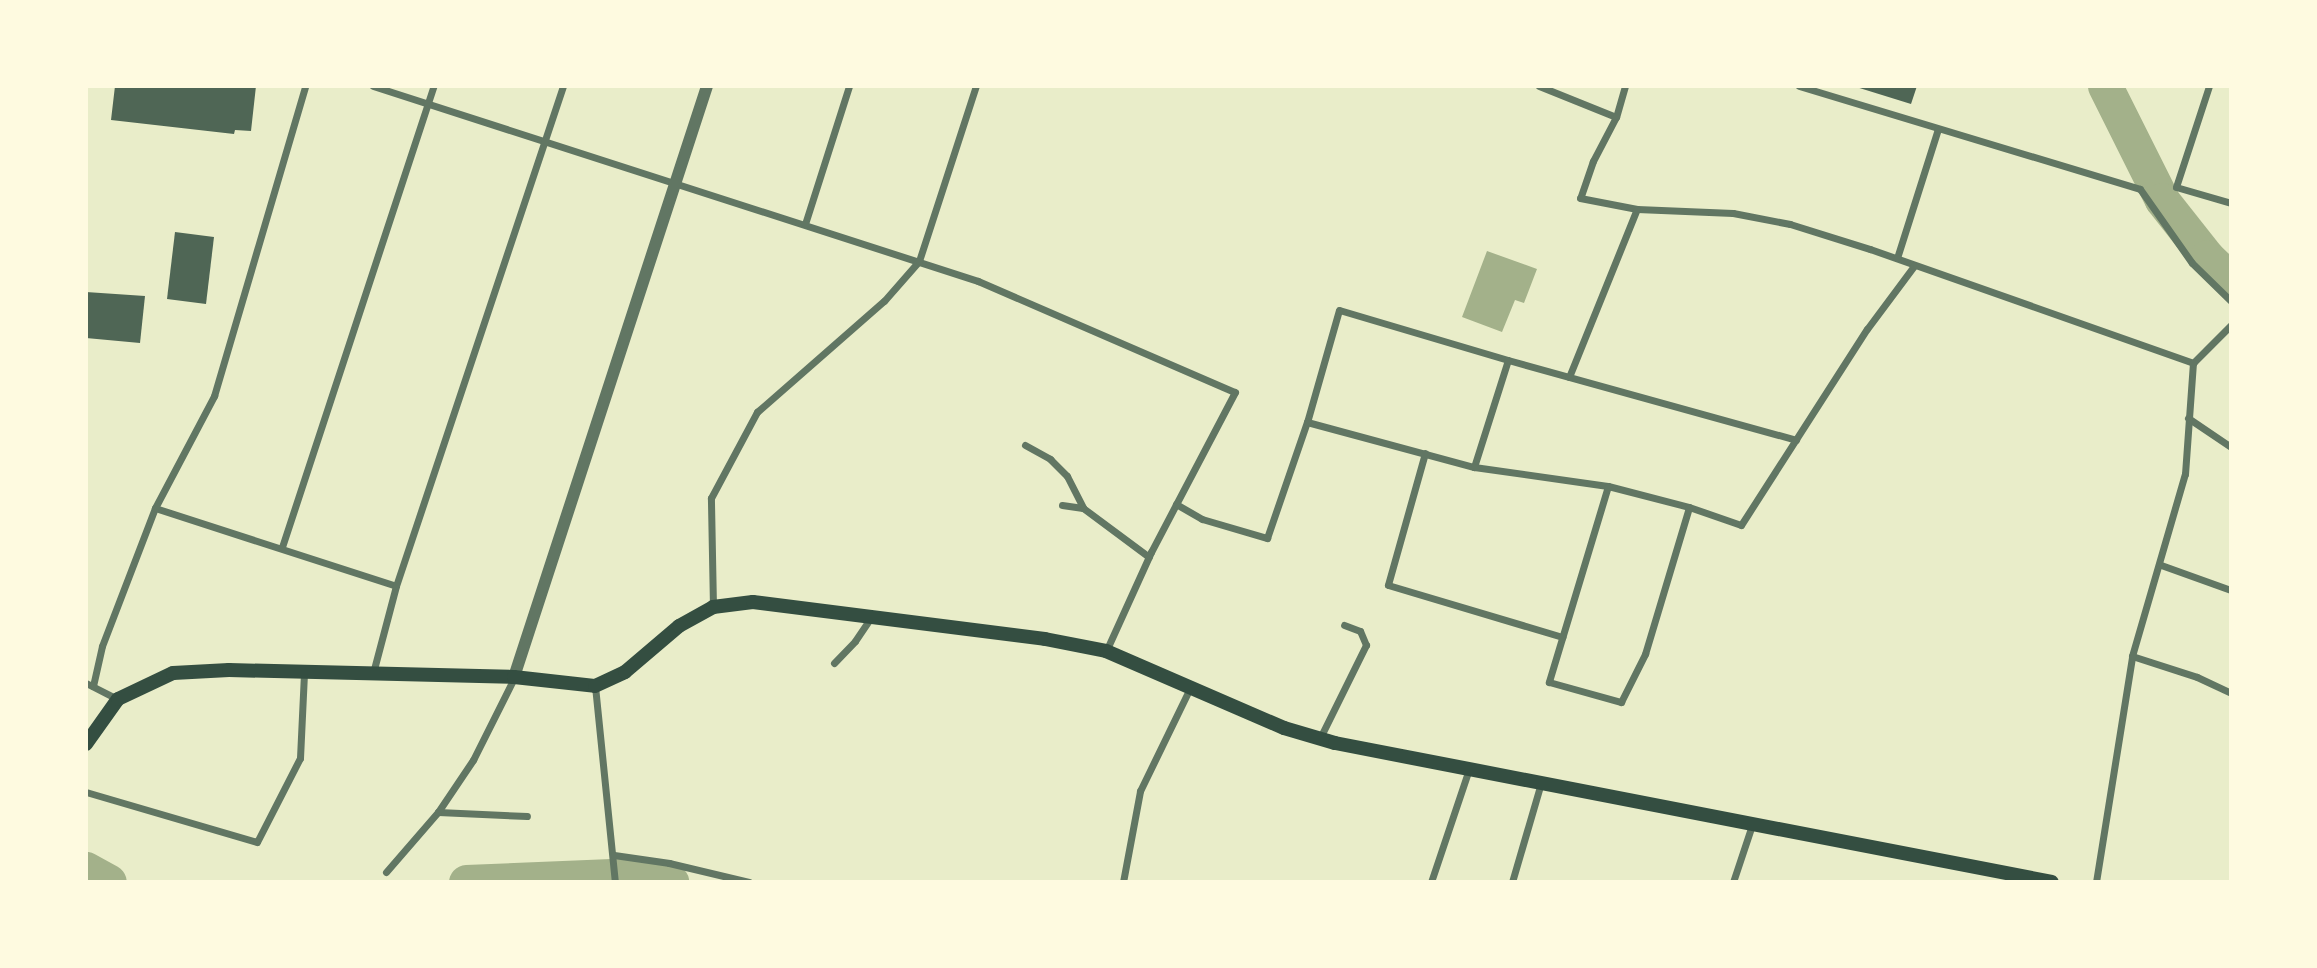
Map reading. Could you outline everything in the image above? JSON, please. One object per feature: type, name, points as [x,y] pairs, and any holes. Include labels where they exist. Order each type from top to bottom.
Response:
[{"type":"main road","points":[[86,744],[118,699],[173,673],[304,672],[514,677],[595,686],[625,672],[679,626],[713,607],[752,602],[1045,639],[1106,651],[1284,728],[1320,738],[2052,882]]},
{"type":"street","points":[[118,699],[89,684],[155,508],[214,396],[305,86]]},
{"type":"street","points":[[373,86],[675,186],[805,224],[978,281],[1235,392],[1149,556],[1106,651]]},
{"type":"street","points":[[282,547],[434,86]]},
{"type":"street","points":[[373,674],[396,586],[563,86]]},
{"type":"street","points":[[386,872],[438,812],[473,760],[514,677],[707,86]]},
{"type":"street","points":[[805,224],[849,86]]},
{"type":"street","points":[[713,607],[711,498],[757,412],[884,301],[919,261],[976,86]]},
{"type":"street","points":[[1539,86],[1616,117]]},
{"type":"street","points":[[1625,86],[1616,117],[1593,161],[1580,198],[1637,209],[1733,213],[1790,224],[1897,258],[2193,363]]},
{"type":"street","points":[[1798,86],[2140,189],[2192,263],[2231,301]]},
{"type":"street","points":[[2209,86],[2176,187],[2231,204]]},
{"type":"street","points":[[1897,258],[1938,129]]},
{"type":"street","points":[[1569,377],[1637,209]]},
{"type":"street","points":[[1307,422],[1474,467],[1608,486],[1689,506],[1741,525],[1867,329],[1914,266]]},
{"type":"street","points":[[1176,504],[1202,519],[1267,538],[1307,422],[1339,310],[1796,440]]},
{"type":"street","points":[[2096,882],[2132,656],[2161,565],[2185,474],[2193,363],[2231,325]]},
{"type":"street","points":[[1474,467],[1508,360]]},
{"type":"street","points":[[2189,418],[2231,447]]},
{"type":"street","points":[[1026,445],[1050,459],[1068,476],[1083,508]]},
{"type":"street","points":[[1424,453],[1388,585],[1562,637]]},
{"type":"street","points":[[1608,486],[1549,682],[1621,702],[1646,654],[1689,506]]},
{"type":"street","points":[[1062,505],[1083,508],[1149,556]]},
{"type":"street","points":[[155,508],[396,586]]},
{"type":"street","points":[[2161,565],[2231,590]]},
{"type":"street","points":[[834,663],[855,641],[871,617]]},
{"type":"street","points":[[1320,738],[1366,645],[1360,631],[1344,625]]},
{"type":"street","points":[[2132,656],[2197,677],[2231,694]]},
{"type":"street","points":[[86,792],[257,842],[300,758],[304,672]]},
{"type":"street","points":[[595,686],[615,882]]},
{"type":"street","points":[[1123,882],[1140,791],[1191,686]]},
{"type":"street","points":[[1431,882],[1469,769]]},
{"type":"street","points":[[1512,882],[1541,783]]},
{"type":"street","points":[[438,812],[527,816]]},
{"type":"street","points":[[1733,882],[1752,825]]},
{"type":"street","points":[[614,856],[669,863],[749,882]]},
{"type":"shaded area","points":[[1487,251],[1537,269],[1524,303],[1515,300],[1502,332],[1462,317]]},
{"type":"building","points":[[115,86],[256,86],[251,131],[235,130],[234,134],[111,120]]},
{"type":"building","points":[[1853,86],[1917,86],[1911,104]]},
{"type":"building","points":[[175,232],[214,237],[206,304],[167,299]]},
{"type":"building","points":[[86,292],[145,296],[140,343],[86,338]]},
{"type":"waterway","points":[[2105,86],[2162,200],[2207,257],[2231,280]]},
{"type":"waterway","points":[[86,869],[109,882]]},
{"type":"waterway","points":[[466,882],[636,875],[671,882]]}]
